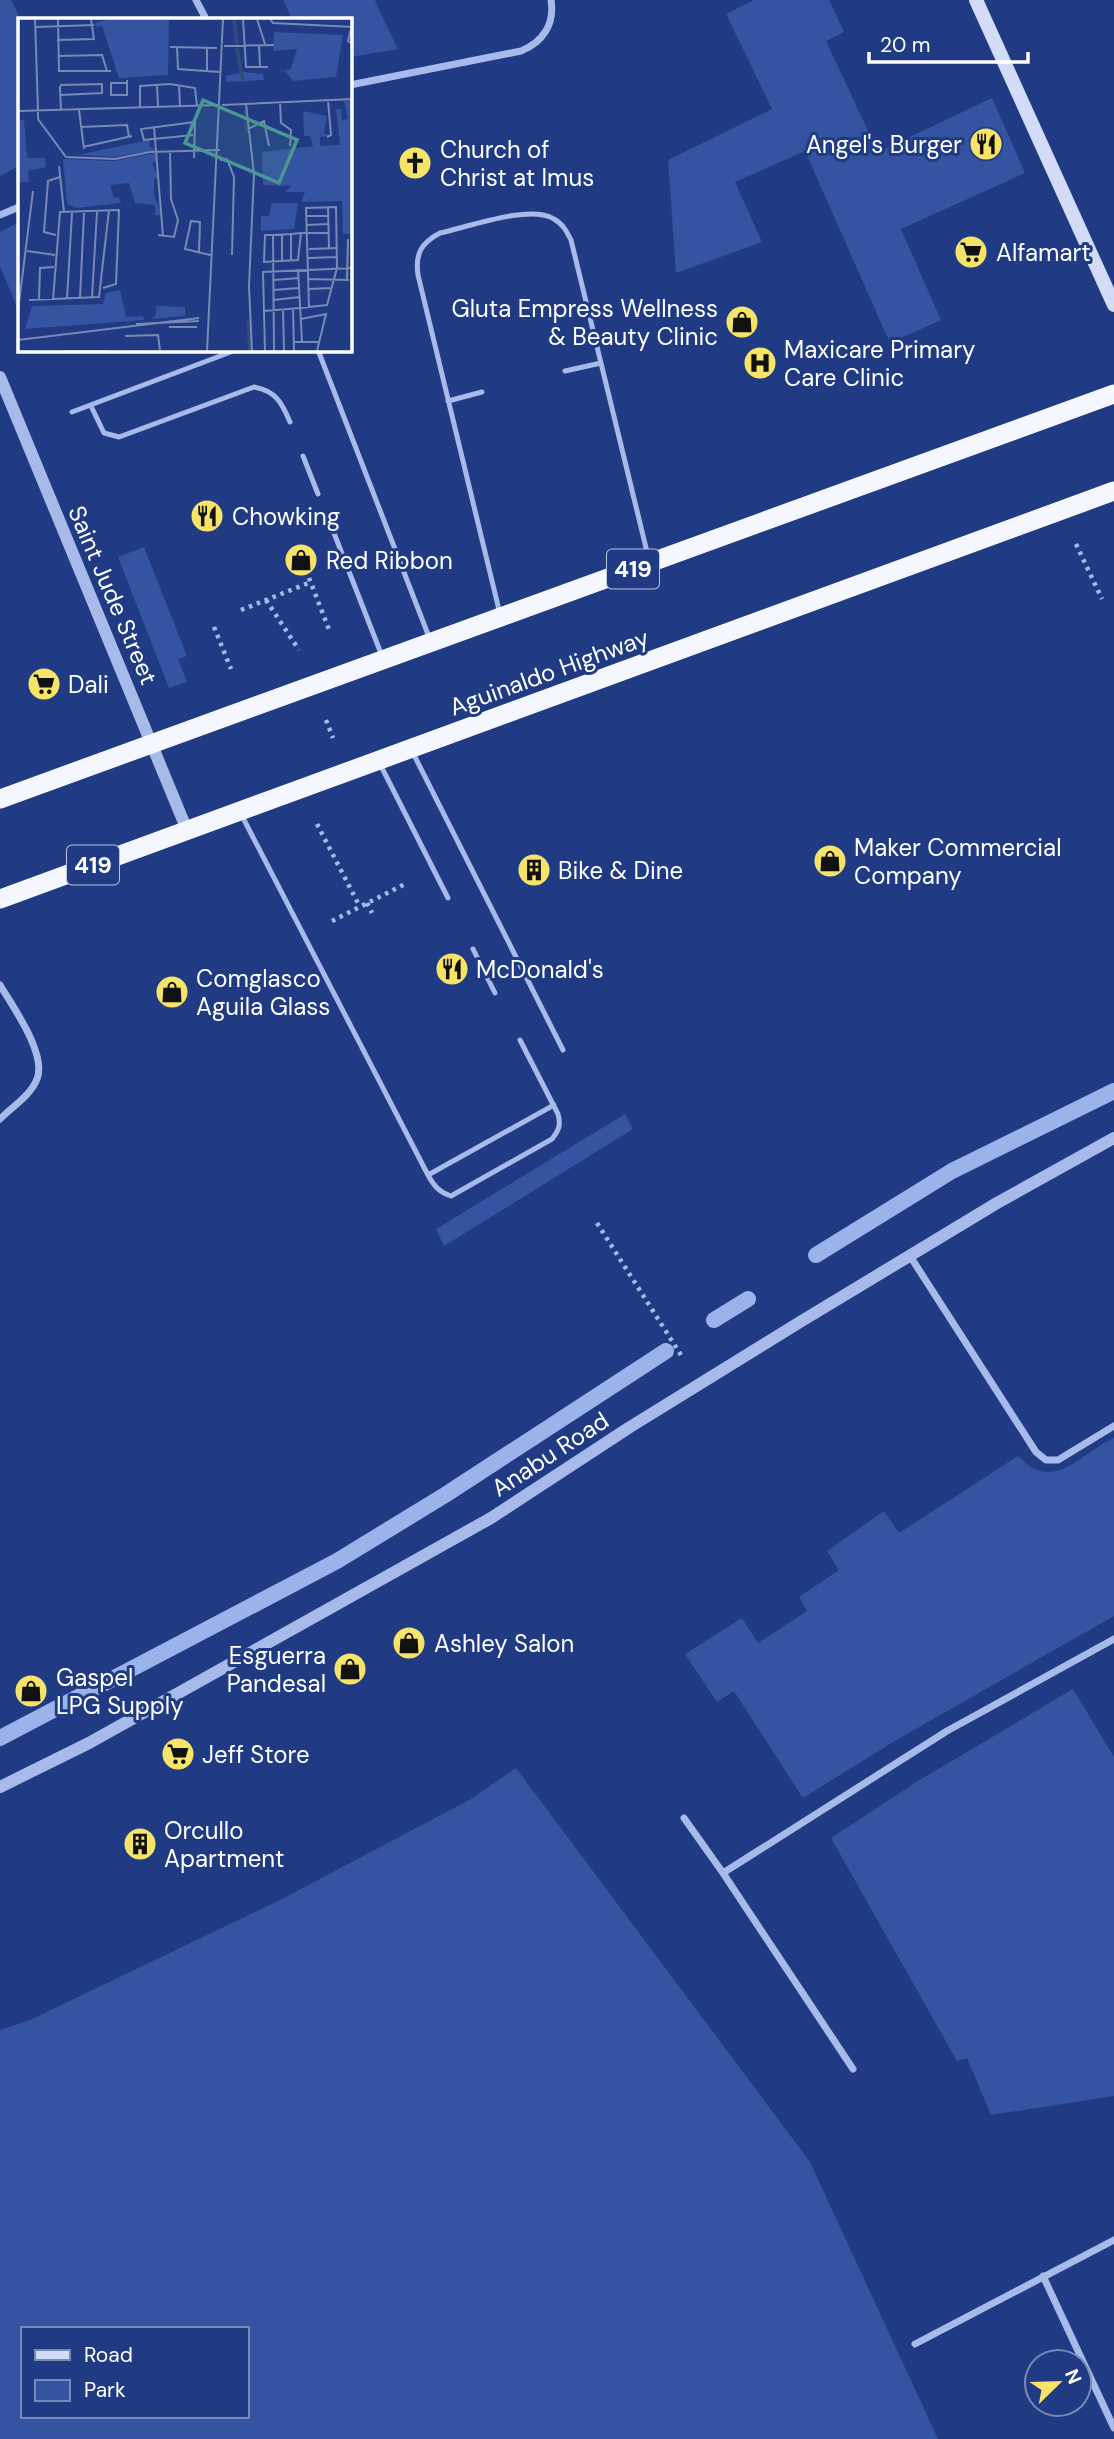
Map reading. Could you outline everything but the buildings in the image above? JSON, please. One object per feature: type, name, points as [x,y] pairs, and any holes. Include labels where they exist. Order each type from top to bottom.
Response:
[{"type":"highway","name":"419","points":[[0,799],[1114,394]]},
{"type":"highway","name":"Aguinaldo Highway","points":[[0,899],[1114,491]]},
{"type":"main road","points":[[976,0],[1114,305]]},
{"type":"street","points":[[196,0],[205,18]]},
{"type":"street","points":[[352,85],[521,51],[542,38],[548,28],[552,16],[551,0]]},
{"type":"street","points":[[0,215],[18,207]]},
{"type":"street","name":"Saint Jude Street","points":[[0,377],[187,831]]},
{"type":"street","points":[[0,985],[33,1043],[39,1060],[38,1078],[30,1091],[0,1119]]},
{"type":"street","name":"Anabu Road","points":[[0,1787],[89,1744],[431,1553],[701,1383],[997,1203],[1114,1139]]},
{"type":"street","points":[[910,1256],[1036,1452],[1046,1460],[1058,1460],[1114,1426]]},
{"type":"street","points":[[723,1873],[947,1731],[1114,1639]]},
{"type":"street","points":[[684,1818],[853,2069]]},
{"type":"street","points":[[915,2344],[1114,2240]]},
{"type":"street","points":[[1043,2276],[1114,2427]]},
{"type":"lane","points":[[500,617],[416,262],[419,250],[428,239],[440,233],[540,213],[565,227],[571,240],[649,563]]},
{"type":"lane","points":[[72,412],[231,352]]},
{"type":"lane","points":[[319,352],[431,642]]},
{"type":"lane","points":[[565,371],[601,363]]},
{"type":"lane","points":[[91,406],[104,433],[118,437],[254,387],[266,389],[277,396],[290,422]]},
{"type":"lane","points":[[448,401],[482,393]]},
{"type":"lane","points":[[303,456],[318,494]]},
{"type":"lane","points":[[332,528],[383,659]]},
{"type":"lane","points":[[411,748],[563,1050]]},
{"type":"lane","points":[[379,760],[448,898]]},
{"type":"lane","points":[[240,811],[428,1175],[442,1193],[451,1196],[552,1139],[558,1131],[561,1123],[554,1105],[520,1040]]},
{"type":"lane","points":[[473,948],[495,993]]},
{"type":"lane","points":[[428,1175],[554,1105]]},
{"type":"path","points":[[1074,540],[1102,599]]},
{"type":"path","points":[[241,610],[310,580],[330,632]]},
{"type":"path","points":[[267,600],[297,644]]},
{"type":"path","points":[[214,627],[231,670]]},
{"type":"path","points":[[313,817],[360,907]]},
{"type":"path","points":[[323,925],[433,869]]},
{"type":"path","points":[[367,903],[372,913]]},
{"type":"path","points":[[597,1223],[668,1337],[701,1383]]},
{"type":"green space","points":[[0,0],[11,0],[20,18],[18,18],[18,167],[0,176]]},
{"type":"green space","points":[[283,0],[376,0],[398,49],[352,57],[352,18],[292,18]]},
{"type":"green space","points":[[754,0],[829,0],[844,32],[826,41],[878,152],[992,98],[1025,173],[901,229],[941,320],[890,343],[805,151],[735,182],[762,242],[676,273],[668,160],[772,109],[726,14]]},
{"type":"green space","points":[[18,223],[18,310],[0,266],[0,232]]},
{"type":"green space","points":[[144,547],[187,656],[178,659],[187,682],[169,688],[118,557]]},
{"type":"green space","points":[[625,1114],[633,1129],[444,1246],[436,1229]]},
{"type":"green space","points":[[1114,1438],[1114,1616],[893,1742],[803,1798],[734,1691],[717,1702],[685,1654],[742,1618],[758,1643],[807,1611],[799,1597],[839,1570],[827,1551],[884,1511],[899,1533],[1018,1456],[1031,1467],[1043,1472],[1054,1471],[1066,1468]]},
{"type":"green space","points":[[1073,1689],[1114,1757],[1114,2096],[991,2115],[967,2058],[957,2061],[831,1838],[918,1781]]},
{"type":"green space","points":[[516,1768],[810,2162],[938,2439],[0,2439],[0,2030],[30,2020],[282,1899],[471,1799]]},
{"type":"waterway","points":[[816,1255],[952,1171],[1114,1091]]},
{"type":"waterway","points":[[714,1320],[748,1299]]},
{"type":"waterway","points":[[0,1738],[337,1561],[445,1495],[666,1351]]},
{"type":"place","name":"Angel's Burger","points":[[986,144]]},
{"type":"place","name":"Church of Christ at Imus","points":[[415,163]]},
{"type":"place","name":"Alfamart","points":[[971,252]]},
{"type":"place","name":"Gluta Empress Wellness & Beauty Clinic","points":[[742,322]]},
{"type":"place","name":"Maxicare Primary Care Clinic","points":[[760,363]]},
{"type":"place","name":"Chowking","points":[[207,516]]},
{"type":"place","name":"Red Ribbon","points":[[301,560]]},
{"type":"place","name":"Dali","points":[[44,684]]},
{"type":"place","name":"Maker Commercial Company","points":[[830,861]]},
{"type":"place","name":"Bike & Dine","points":[[534,870]]},
{"type":"place","name":"McDonald's","points":[[452,969]]},
{"type":"place","name":"Comglasco Aguila Glass","points":[[172,992]]},
{"type":"place","name":"Ashley Salon","points":[[409,1643]]},
{"type":"place","name":"Esguerra Pandesal","points":[[350,1669]]},
{"type":"place","name":"Gaspel LPG Supply","points":[[31,1691]]},
{"type":"place","name":"Jeff Store","points":[[178,1754]]},
{"type":"place","name":"Orcullo Apartment","points":[[140,1844]]}]
